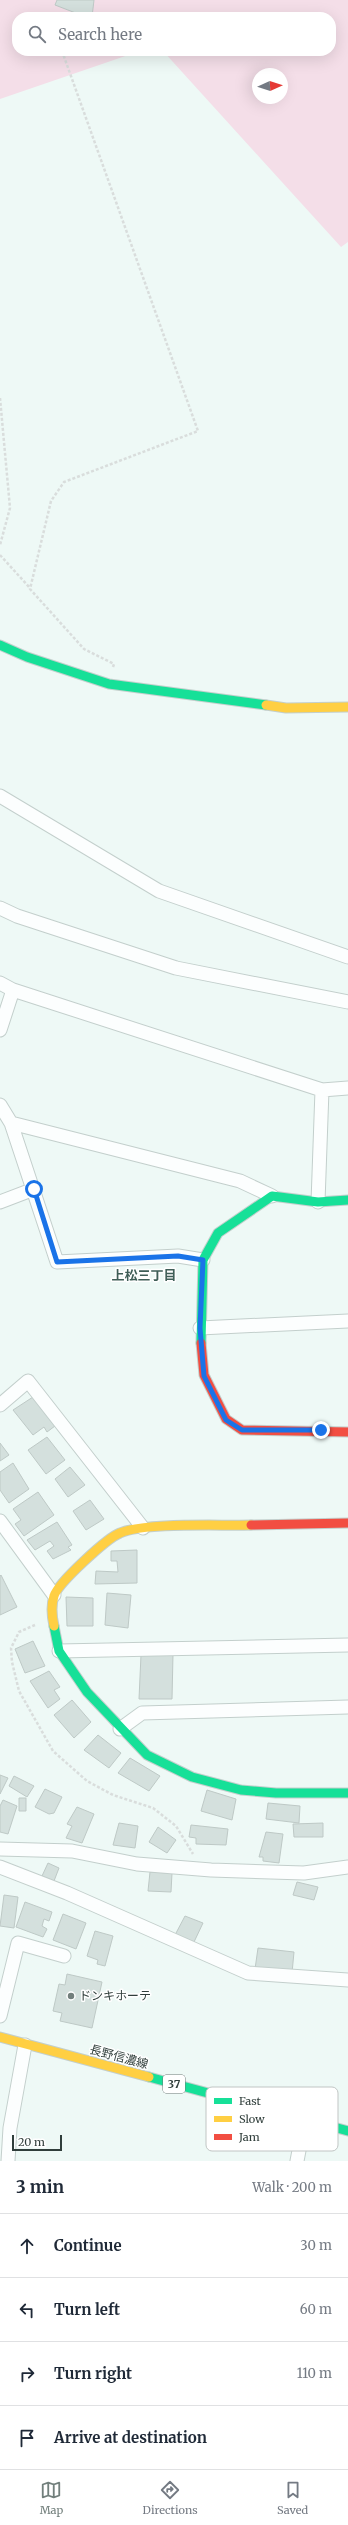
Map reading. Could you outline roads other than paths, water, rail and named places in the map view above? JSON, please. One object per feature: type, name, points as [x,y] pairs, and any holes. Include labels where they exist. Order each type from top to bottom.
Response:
[{"type":"street","points":[[0,645],[27,657],[109,684],[286,708],[348,707]]},
{"type":"street","points":[[0,796],[159,891],[348,957]]},
{"type":"street","points":[[0,908],[17,916],[176,968],[348,1002]]},
{"type":"street","points":[[0,983],[14,990],[322,1090],[348,1088]]},
{"type":"street","points":[[0,1030],[14,990]]},
{"type":"street","points":[[318,1202],[322,1090]]},
{"type":"street","points":[[0,1105],[11,1123],[57,1262],[178,1256],[203,1260]]},
{"type":"street","points":[[11,1123],[240,1181],[272,1196],[318,1202],[348,1200]]},
{"type":"street","points":[[0,1202],[34,1189]]},
{"type":"street","points":[[272,1196],[218,1233],[203,1260],[200,1328],[204,1376],[226,1420],[242,1430],[348,1432]]},
{"type":"street","points":[[200,1328],[348,1320]]},
{"type":"street","points":[[0,1405],[28,1381],[143,1528]]},
{"type":"street","points":[[0,1521],[54,1595]]},
{"type":"street","points":[[348,1523],[143,1528],[119,1533],[71,1572],[54,1595],[52,1618],[59,1651],[87,1692],[120,1729],[147,1755],[192,1777],[241,1790],[276,1793],[348,1793]]},
{"type":"street","points":[[59,1651],[348,1645]]},
{"type":"street","points":[[120,1729],[142,1713],[348,1707]]},
{"type":"street","points":[[0,1849],[72,1851],[137,1864],[198,1869],[304,1873],[348,1867]]},
{"type":"street","points":[[0,1867],[67,1893],[248,1973],[348,1980]]},
{"type":"street","points":[[0,2016],[18,1943],[64,1956]]},
{"type":"street","name":"長野信濃線","points":[[0,2037],[24,2045],[206,2093]]},
{"type":"street","points":[[8,2161],[10,2128],[24,2045]]},
{"type":"street","name":"長野信濃線","points":[[338,2128],[348,2131]]},
{"type":"street","points":[[297,2161],[299,2151]]},
{"type":"place","name":"ドンキホーテ","points":[[71,1996]]},
{"type":"district","name":"上松三丁目","points":[[144,1275]]}]
